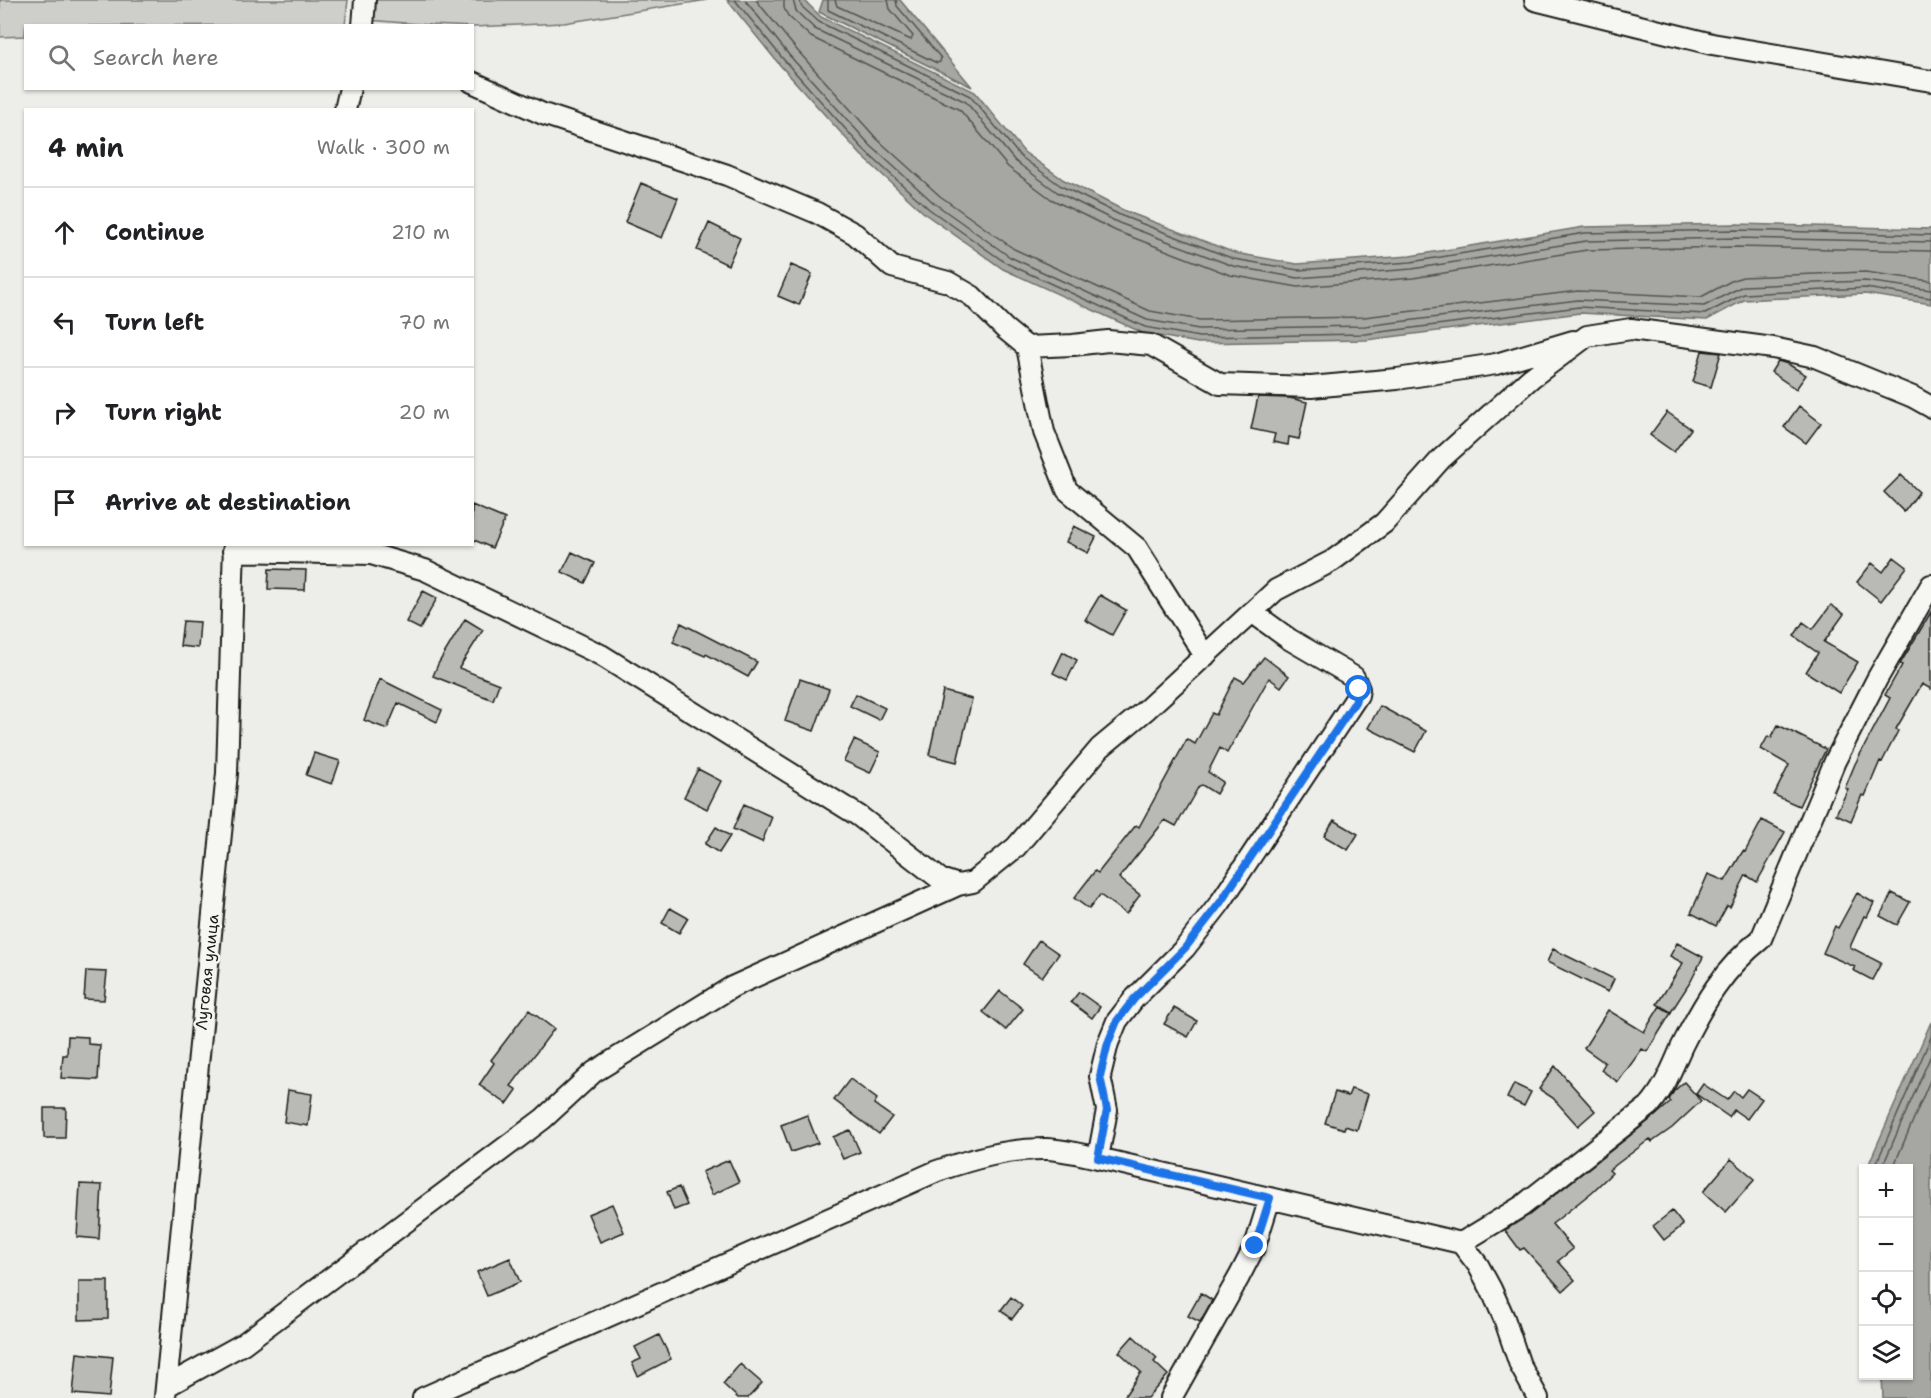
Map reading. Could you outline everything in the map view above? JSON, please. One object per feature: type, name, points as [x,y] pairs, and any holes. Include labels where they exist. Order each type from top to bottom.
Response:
[{"type":"street","points":[[363,24],[365,0]]},
{"type":"street","points":[[1535,0],[1588,7],[1712,44],[1931,81]]},
{"type":"street","points":[[474,83],[543,114],[727,175],[817,213],[855,234],[892,267],[948,282],[972,296],[1027,347],[1044,432],[1067,489],[1137,548],[1205,656]]},
{"type":"street","points":[[345,108],[350,90]]},
{"type":"street","points":[[1027,347],[1108,341],[1151,345],[1220,384],[1311,387],[1396,379],[1496,364],[1587,336],[1631,329],[1773,348],[1815,357],[1913,397],[1931,407]]},
{"type":"street","points":[[166,1392],[262,1330],[543,1119],[594,1072],[732,987],[958,885],[973,882],[1016,847],[1100,748],[1147,709],[1276,590],[1332,561],[1384,523],[1441,459],[1532,378],[1587,336]]},
{"type":"street","points":[[234,548],[371,554],[425,570],[601,654],[859,816],[940,879],[958,885]]},
{"type":"street","name":"Луговая улица","points":[[166,1392],[182,1210],[227,773],[234,548]]},
{"type":"street","points":[[1461,1243],[1522,1206],[1649,1107],[1657,1097],[1667,1082],[1712,990],[1747,950],[1761,939],[1835,761],[1877,679],[1931,585]]},
{"type":"street","points":[[1098,1158],[1107,1110],[1100,1076],[1108,1043],[1117,1021],[1134,999],[1185,948],[1220,903],[1358,695],[1359,689],[1354,677],[1289,639],[1252,612]]},
{"type":"street","points":[[423,1398],[937,1171],[964,1162],[1020,1150],[1048,1149],[1098,1158],[1461,1243],[1478,1264],[1491,1289],[1504,1318],[1520,1365],[1538,1398]]},
{"type":"street","points":[[1171,1398],[1255,1246],[1270,1198]]},
{"type":"shaded area","points":[[0,0],[348,0],[345,24],[24,24],[24,36],[0,37]]},
{"type":"shaded area","points":[[369,0],[707,0],[564,23],[474,27],[474,24],[417,24],[367,20]]},
{"type":"water","points":[[727,0],[804,0],[821,17],[975,92],[1024,152],[1064,180],[1125,211],[1235,253],[1297,264],[1410,256],[1584,227],[1735,224],[1931,229],[1931,304],[1865,294],[1744,300],[1707,320],[1580,313],[1366,340],[1198,343],[1143,333],[1003,269],[925,214],[861,155],[779,64]]},
{"type":"water","points":[[823,0],[900,0],[972,87],[819,12]]},
{"type":"water","points":[[1931,1022],[1931,1398],[1883,1398],[1882,1380],[1913,1380],[1913,1164],[1870,1164]]},
{"type":"building","points":[[641,183],[678,198],[662,238],[625,222]]},
{"type":"building","points":[[709,223],[740,238],[728,265],[697,250]]},
{"type":"building","points":[[791,265],[812,274],[799,305],[778,296]]},
{"type":"building","points":[[1702,351],[1721,353],[1711,387],[1693,382]]},
{"type":"building","points":[[1778,361],[1806,375],[1796,389],[1771,372]]},
{"type":"building","points":[[1258,397],[1290,398],[1307,402],[1299,439],[1289,437],[1288,445],[1273,442],[1275,434],[1251,429]]},
{"type":"building","points":[[1799,406],[1821,423],[1806,443],[1784,427]]},
{"type":"building","points":[[1667,412],[1691,429],[1674,452],[1650,435]]},
{"type":"building","points":[[1901,475],[1919,492],[1904,512],[1884,492]]},
{"type":"building","points":[[474,506],[505,519],[492,548],[474,540]]},
{"type":"building","points":[[1074,526],[1096,537],[1088,553],[1066,542]]},
{"type":"building","points":[[572,552],[595,563],[585,583],[562,572]]},
{"type":"building","points":[[1894,557],[1907,567],[1881,601],[1857,582],[1872,563],[1883,572]]},
{"type":"building","points":[[269,569],[306,570],[305,590],[268,589]]},
{"type":"building","points":[[423,591],[437,598],[420,629],[406,622]]},
{"type":"building","points":[[1100,595],[1126,610],[1112,635],[1085,620]]},
{"type":"building","points":[[1831,605],[1844,614],[1824,642],[1858,662],[1839,693],[1806,672],[1818,653],[1794,636],[1803,622],[1813,629]]},
{"type":"building","points":[[1931,612],[1931,689],[1922,684],[1896,729],[1898,731],[1882,762],[1880,761],[1865,796],[1862,795],[1851,821],[1836,814],[1848,789],[1845,788],[1890,698],[1885,695],[1902,665],[1900,664]]},
{"type":"building","points":[[465,619],[483,630],[459,668],[499,684],[493,700],[433,676]]},
{"type":"building","points":[[183,621],[200,622],[198,648],[180,646]]},
{"type":"building","points":[[681,623],[757,662],[748,677],[706,654],[705,656],[673,642]]},
{"type":"building","points":[[1063,652],[1077,660],[1067,680],[1053,673]]},
{"type":"building","points":[[1264,657],[1289,676],[1281,687],[1269,678],[1227,753],[1220,748],[1208,772],[1223,782],[1216,794],[1202,785],[1199,786],[1176,826],[1165,820],[1119,878],[1140,895],[1126,914],[1100,895],[1089,909],[1074,898],[1095,871],[1098,873],[1136,825],[1139,827],[1187,739],[1195,744],[1212,713],[1216,715],[1235,677],[1244,682]]},
{"type":"building","points":[[380,679],[442,710],[437,722],[398,703],[387,729],[364,720]]},
{"type":"building","points":[[800,679],[829,689],[814,731],[785,721]]},
{"type":"building","points":[[943,691],[972,699],[957,762],[929,755]]},
{"type":"building","points":[[856,694],[885,708],[879,720],[850,706]]},
{"type":"building","points":[[1380,706],[1426,731],[1415,752],[1368,728]]},
{"type":"building","points":[[1778,725],[1826,749],[1799,806],[1774,795],[1789,765],[1761,749],[1768,736],[1771,738]]},
{"type":"building","points":[[854,740],[880,752],[870,773],[844,761]]},
{"type":"building","points":[[314,753],[340,761],[332,784],[306,775]]},
{"type":"building","points":[[698,769],[721,781],[707,809],[684,797]]},
{"type":"building","points":[[744,804],[772,817],[762,842],[733,829]]},
{"type":"building","points":[[1334,820],[1358,834],[1348,850],[1324,836]]},
{"type":"building","points":[[1762,820],[1785,832],[1757,882],[1746,875],[1730,907],[1727,906],[1716,926],[1691,913],[1708,874],[1725,881],[1743,851],[1745,852]]},
{"type":"building","points":[[716,827],[730,836],[719,853],[705,844]]},
{"type":"building","points":[[1857,893],[1874,903],[1867,917],[1864,916],[1850,947],[1881,963],[1872,980],[1853,970],[1855,967],[1823,953],[1835,926],[1838,928]]},
{"type":"building","points":[[1892,893],[1910,902],[1897,925],[1880,916]]},
{"type":"building","points":[[670,908],[688,918],[679,933],[662,923]]},
{"type":"building","points":[[1039,940],[1059,954],[1042,977],[1023,964]]},
{"type":"building","points":[[1677,943],[1703,957],[1671,1012],[1657,1004],[1683,963],[1670,956]]},
{"type":"building","points":[[1553,949],[1614,979],[1608,992],[1547,962]]},
{"type":"building","points":[[86,971],[107,972],[104,1000],[84,999]]},
{"type":"building","points":[[1000,991],[1023,1009],[1006,1030],[983,1012]]},
{"type":"building","points":[[1079,992],[1100,1007],[1092,1018],[1071,1002]]},
{"type":"building","points":[[1660,1006],[1671,1013],[1647,1052],[1642,1049],[1618,1082],[1601,1070],[1605,1063],[1584,1048],[1608,1010],[1644,1032]]},
{"type":"building","points":[[1174,1008],[1197,1021],[1188,1037],[1164,1024]]},
{"type":"building","points":[[529,1010],[554,1029],[511,1086],[517,1090],[507,1104],[479,1085],[494,1063],[491,1060]]},
{"type":"building","points":[[68,1036],[88,1037],[88,1044],[100,1045],[98,1080],[61,1078],[63,1055],[67,1055]]},
{"type":"building","points":[[1555,1066],[1595,1111],[1578,1126],[1553,1098],[1539,1089]]},
{"type":"building","points":[[850,1079],[877,1099],[874,1104],[892,1117],[879,1134],[834,1100]]},
{"type":"building","points":[[1684,1082],[1701,1101],[1672,1128],[1652,1142],[1650,1139],[1609,1170],[1612,1173],[1592,1192],[1552,1224],[1573,1249],[1558,1261],[1575,1280],[1563,1291],[1524,1248],[1520,1250],[1505,1230],[1529,1215],[1656,1115],[1671,1102],[1669,1100],[1674,1091]]},
{"type":"building","points":[[1514,1084],[1531,1092],[1524,1106],[1507,1098]]},
{"type":"building","points":[[1703,1084],[1727,1100],[1734,1091],[1741,1097],[1747,1089],[1762,1099],[1747,1119],[1734,1110],[1729,1117],[1696,1094]]},
{"type":"building","points":[[1351,1089],[1368,1094],[1357,1130],[1345,1126],[1344,1129],[1325,1123],[1335,1092],[1348,1096]]},
{"type":"building","points":[[288,1090],[312,1094],[308,1126],[284,1122]]},
{"type":"building","points":[[44,1108],[66,1108],[65,1138],[44,1138]]},
{"type":"building","points":[[807,1115],[818,1143],[791,1152],[781,1125]]},
{"type":"building","points":[[850,1130],[860,1152],[843,1159],[833,1137]]},
{"type":"building","points":[[1731,1159],[1755,1179],[1726,1212],[1703,1192]]},
{"type":"building","points":[[729,1160],[739,1182],[712,1195],[702,1172]]},
{"type":"building","points":[[80,1184],[102,1185],[99,1239],[77,1237]]},
{"type":"building","points":[[679,1187],[687,1205],[674,1210],[667,1192]]},
{"type":"building","points":[[612,1204],[624,1232],[600,1242],[588,1214]]},
{"type":"building","points":[[1672,1211],[1683,1225],[1664,1240],[1653,1226]]},
{"type":"building","points":[[510,1258],[520,1282],[487,1296],[477,1272]]},
{"type":"building","points":[[79,1281],[108,1281],[108,1319],[79,1320]]},
{"type":"building","points":[[1201,1293],[1212,1300],[1200,1322],[1188,1316]]},
{"type":"building","points":[[1011,1297],[1022,1306],[1012,1319],[1001,1310]]},
{"type":"building","points":[[659,1335],[671,1359],[638,1376],[632,1363],[641,1359],[635,1347]]},
{"type":"building","points":[[1133,1336],[1157,1358],[1154,1362],[1168,1375],[1147,1398],[1123,1398],[1141,1372],[1119,1352]]},
{"type":"building","points":[[77,1353],[113,1357],[109,1397],[73,1394]]},
{"type":"building","points":[[740,1364],[762,1383],[748,1398],[738,1398],[723,1384]]},
{"type":"route","points":[[1255,1246],[1270,1198],[1098,1158],[1107,1110],[1100,1076],[1108,1043],[1117,1021],[1134,999],[1185,948],[1220,903],[1355,702],[1359,689]]}]
